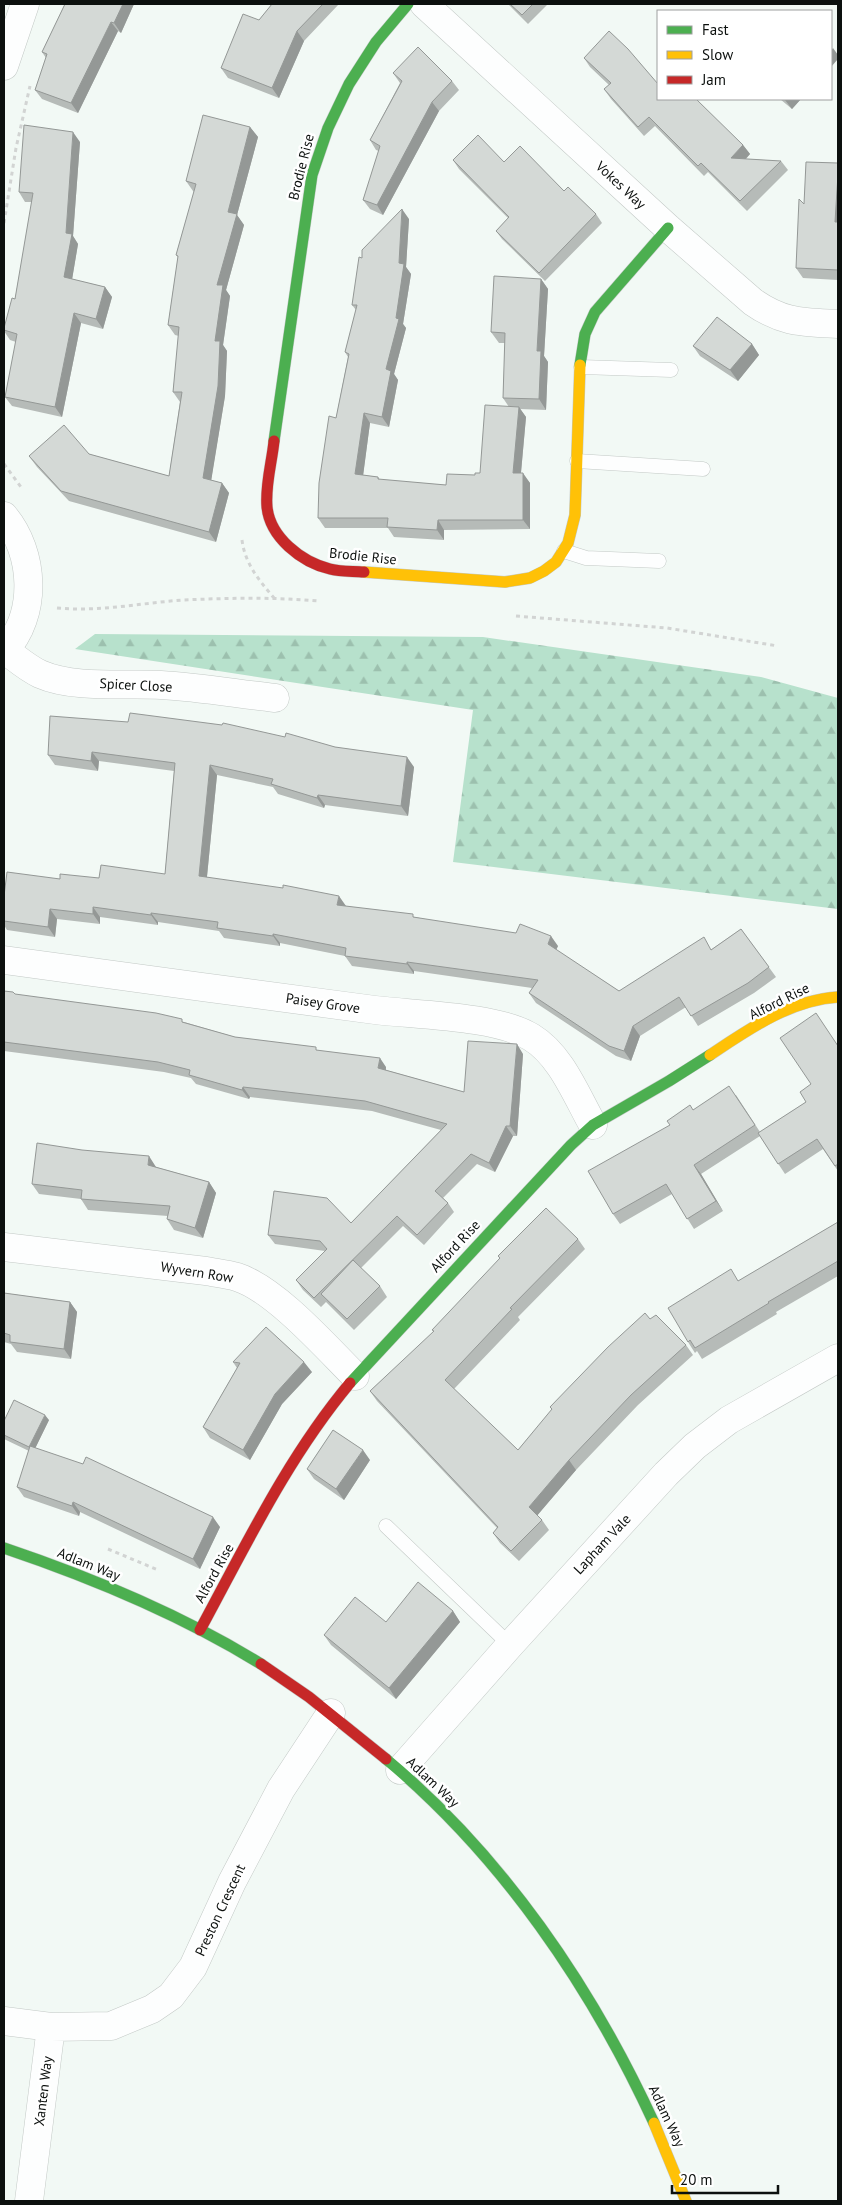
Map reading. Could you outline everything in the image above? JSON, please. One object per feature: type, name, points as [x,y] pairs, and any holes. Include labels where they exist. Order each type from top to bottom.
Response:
[{"type":"street","points":[[4,66],[25,4]]},
{"type":"street","name":"Brodie Rise","points":[[408,4],[389,23],[372,46],[341,98],[327,126],[312,175],[269,480],[268,510],[273,526],[283,541],[295,553],[309,562],[330,569],[490,582],[522,580],[537,576],[549,568],[564,550],[573,526],[583,340],[593,314],[668,228]]},
{"type":"street","name":"Vokes Way","points":[[424,4],[668,228],[753,302],[767,312],[783,319],[838,324]]},
{"type":"street","points":[[4,516],[22,546],[27,567],[26,604],[19,631],[4,651]]},
{"type":"street","name":"Spicer Close","points":[[4,651],[28,668],[40,674],[58,679],[86,683],[162,685],[275,698]]},
{"type":"street","name":"Paisey Grove","points":[[4,960],[513,1028],[543,1045],[556,1060],[593,1125]]},
{"type":"street","name":"Alford Rise","points":[[200,1630],[302,1447],[327,1410],[355,1376],[541,1175],[593,1125],[782,1013],[809,1000],[828,995],[838,997]]},
{"type":"street","name":"Wyvern Row","points":[[4,1247],[206,1271],[238,1277],[261,1290],[282,1306],[355,1376]]},
{"type":"street","name":"Lapham Vale","points":[[400,1770],[510,1645],[666,1474],[705,1437],[729,1420],[838,1358]]},
{"type":"street","name":"Adlam Way","points":[[4,1548],[89,1579],[200,1630],[276,1673],[331,1713],[400,1770],[449,1816],[510,1885],[539,1924],[599,2016],[629,2071],[660,2136],[686,2201]]},
{"type":"street","name":"Preston Crescent","points":[[51,2028],[111,2026],[152,2009],[171,1996],[193,1967],[232,1882],[281,1789],[331,1713]]},
{"type":"street","points":[[4,2022],[51,2028]]},
{"type":"street","name":"Xanten Way","points":[[30,2201],[51,2028]]},
{"type":"lane","points":[[581,367],[671,370]]},
{"type":"lane","points":[[577,461],[703,469]]},
{"type":"lane","points":[[564,550],[586,558],[659,560]]},
{"type":"lane","points":[[386,1526],[510,1645]]},
{"type":"path","points":[[4,223],[16,148],[31,83]]},
{"type":"path","points":[[26,604],[82,611],[183,600],[274,598],[319,601]]},
{"type":"path","points":[[508,615],[668,628],[778,646]]},
{"type":"green space","points":[[95,634],[483,637],[761,677],[838,698],[838,909],[453,862],[473,710],[75,649]]},
{"type":"building","points":[[65,4],[123,4],[114,23],[111,22],[71,103],[35,90],[47,54],[42,52]]},
{"type":"building","points":[[272,4],[323,4],[297,31],[272,88],[221,68],[243,14],[259,20]]},
{"type":"building","points":[[510,4],[533,4],[522,15]]},
{"type":"building","points":[[609,31],[628,49],[657,83],[657,100],[697,100],[743,145],[731,158],[781,161],[740,201],[701,163],[698,166],[649,117],[638,127],[604,89],[611,83],[584,58]]},
{"type":"building","points":[[418,47],[452,81],[432,102],[377,205],[363,200],[380,146],[370,140],[402,81],[393,73]]},
{"type":"building","points":[[203,115],[250,127],[228,212],[237,214],[217,285],[223,285],[215,341],[220,341],[218,386],[203,478],[222,483],[209,532],[61,491],[29,456],[64,425],[89,454],[169,476],[182,392],[173,392],[179,327],[168,325],[178,256],[176,255],[196,184],[186,181]]},
{"type":"building","points":[[24,125],[73,132],[66,233],[72,234],[64,277],[105,287],[96,319],[74,313],[55,407],[5,397],[17,334],[4,330],[4,328],[12,298],[15,299],[33,193],[19,192]]},
{"type":"building","points":[[478,135],[504,162],[520,146],[564,191],[568,187],[596,214],[539,273],[496,231],[509,217],[453,160]]},
{"type":"building","points":[[806,162],[838,163],[835,222],[838,222],[838,270],[796,268],[799,199],[804,204]]},
{"type":"building","points":[[402,209],[399,263],[404,264],[396,318],[399,319],[386,369],[391,371],[382,417],[364,413],[355,474],[378,477],[378,479],[446,485],[447,474],[475,475],[475,473],[480,473],[485,405],[519,407],[513,473],[523,473],[523,520],[438,520],[437,530],[387,527],[388,518],[318,518],[319,483],[329,416],[336,418],[349,354],[345,352],[357,305],[352,305],[359,257],[362,258],[362,250]]},
{"type":"building","points":[[494,276],[541,279],[537,351],[541,351],[539,399],[503,398],[505,333],[491,332]]},
{"type":"building","points":[[717,317],[752,344],[730,370],[693,346]]},
{"type":"building","points":[[130,713],[222,725],[223,723],[285,737],[286,733],[335,747],[407,757],[401,806],[318,795],[317,798],[271,784],[273,779],[210,765],[199,876],[283,888],[283,885],[339,896],[337,905],[413,914],[413,917],[516,933],[520,924],[551,936],[548,944],[619,991],[704,937],[711,950],[741,929],[769,967],[748,983],[691,1016],[679,997],[633,1026],[624,1051],[609,1046],[529,993],[538,980],[407,962],[407,964],[345,956],[346,948],[273,934],[273,936],[217,928],[218,922],[151,913],[151,915],[93,907],[93,914],[50,909],[48,927],[4,921],[4,896],[7,872],[60,879],[60,874],[99,878],[101,865],[165,874],[175,763],[92,752],[91,761],[48,755],[50,716],[128,722]]},
{"type":"building","points":[[4,991],[156,1013],[182,1019],[182,1022],[235,1037],[316,1047],[316,1050],[380,1058],[378,1068],[464,1092],[468,1041],[517,1044],[510,1126],[506,1126],[489,1163],[471,1154],[435,1191],[448,1203],[417,1235],[397,1216],[314,1298],[296,1280],[327,1249],[320,1241],[268,1235],[274,1191],[327,1198],[351,1223],[447,1124],[365,1101],[243,1087],[242,1090],[189,1075],[190,1070],[158,1062],[4,1042]]},
{"type":"building","points":[[816,1013],[838,1046],[838,1164],[835,1166],[817,1139],[778,1164],[758,1133],[806,1102],[800,1092],[811,1084],[780,1038]]},
{"type":"building","points":[[729,1086],[755,1125],[694,1165],[716,1201],[687,1219],[666,1184],[613,1214],[588,1171],[670,1125],[667,1121],[690,1105],[693,1110]]},
{"type":"building","points":[[37,1143],[82,1150],[149,1156],[148,1165],[209,1182],[195,1228],[167,1219],[170,1206],[81,1199],[82,1190],[32,1184]]},
{"type":"building","points":[[546,1208],[578,1239],[510,1308],[512,1309],[445,1380],[518,1450],[552,1409],[550,1407],[608,1347],[645,1313],[650,1319],[656,1315],[686,1345],[631,1395],[569,1460],[529,1507],[542,1520],[511,1551],[493,1533],[498,1527],[370,1391],[434,1331],[432,1330],[500,1258],[498,1256]]},
{"type":"building","points":[[838,1222],[838,1261],[695,1348],[690,1340],[688,1342],[668,1308],[731,1269],[738,1281]]},
{"type":"building","points":[[353,1260],[380,1286],[347,1319],[321,1294]]},
{"type":"building","points":[[4,1293],[70,1302],[64,1349],[10,1342],[10,1335],[4,1333]]},
{"type":"building","points":[[266,1327],[304,1362],[275,1394],[243,1450],[203,1427],[240,1363],[233,1362]]},
{"type":"building","points":[[14,1400],[45,1415],[29,1447],[4,1435],[4,1421]]},
{"type":"building","points":[[333,1430],[363,1450],[336,1489],[307,1469]]},
{"type":"building","points":[[30,1446],[83,1464],[86,1457],[213,1517],[193,1559],[73,1502],[72,1506],[17,1487]]},
{"type":"building","points":[[418,1582],[453,1611],[389,1688],[324,1635],[355,1597],[386,1622]]},
{"type":"traffic: fast","points":[[274,441],[312,175],[328,128],[349,84],[376,42],[408,4]]},
{"type":"traffic: fast","points":[[580,365],[585,334],[595,312],[668,228]]},
{"type":"traffic: fast","points":[[350,1383],[571,1145],[593,1125],[710,1055]]},
{"type":"traffic: fast","points":[[4,1548],[103,1585],[168,1613],[261,1664]]},
{"type":"traffic: fast","points":[[386,1759],[428,1797],[468,1838],[540,1926],[602,2022],[654,2123]]},
{"type":"traffic: slow","points":[[364,572],[505,582],[530,578],[556,562],[568,543],[575,515],[580,365]]},
{"type":"traffic: slow","points":[[710,1055],[771,1017],[803,1004],[820,999],[838,997]]},
{"type":"traffic: slow","points":[[654,2123],[686,2201]]},
{"type":"traffic: jam","points":[[274,441],[267,499],[269,518],[274,528],[289,547],[308,561],[338,571],[364,572]]},
{"type":"traffic: jam","points":[[200,1630],[287,1471],[328,1411],[350,1383]]},
{"type":"traffic: jam","points":[[261,1664],[309,1697],[386,1759]]}]
